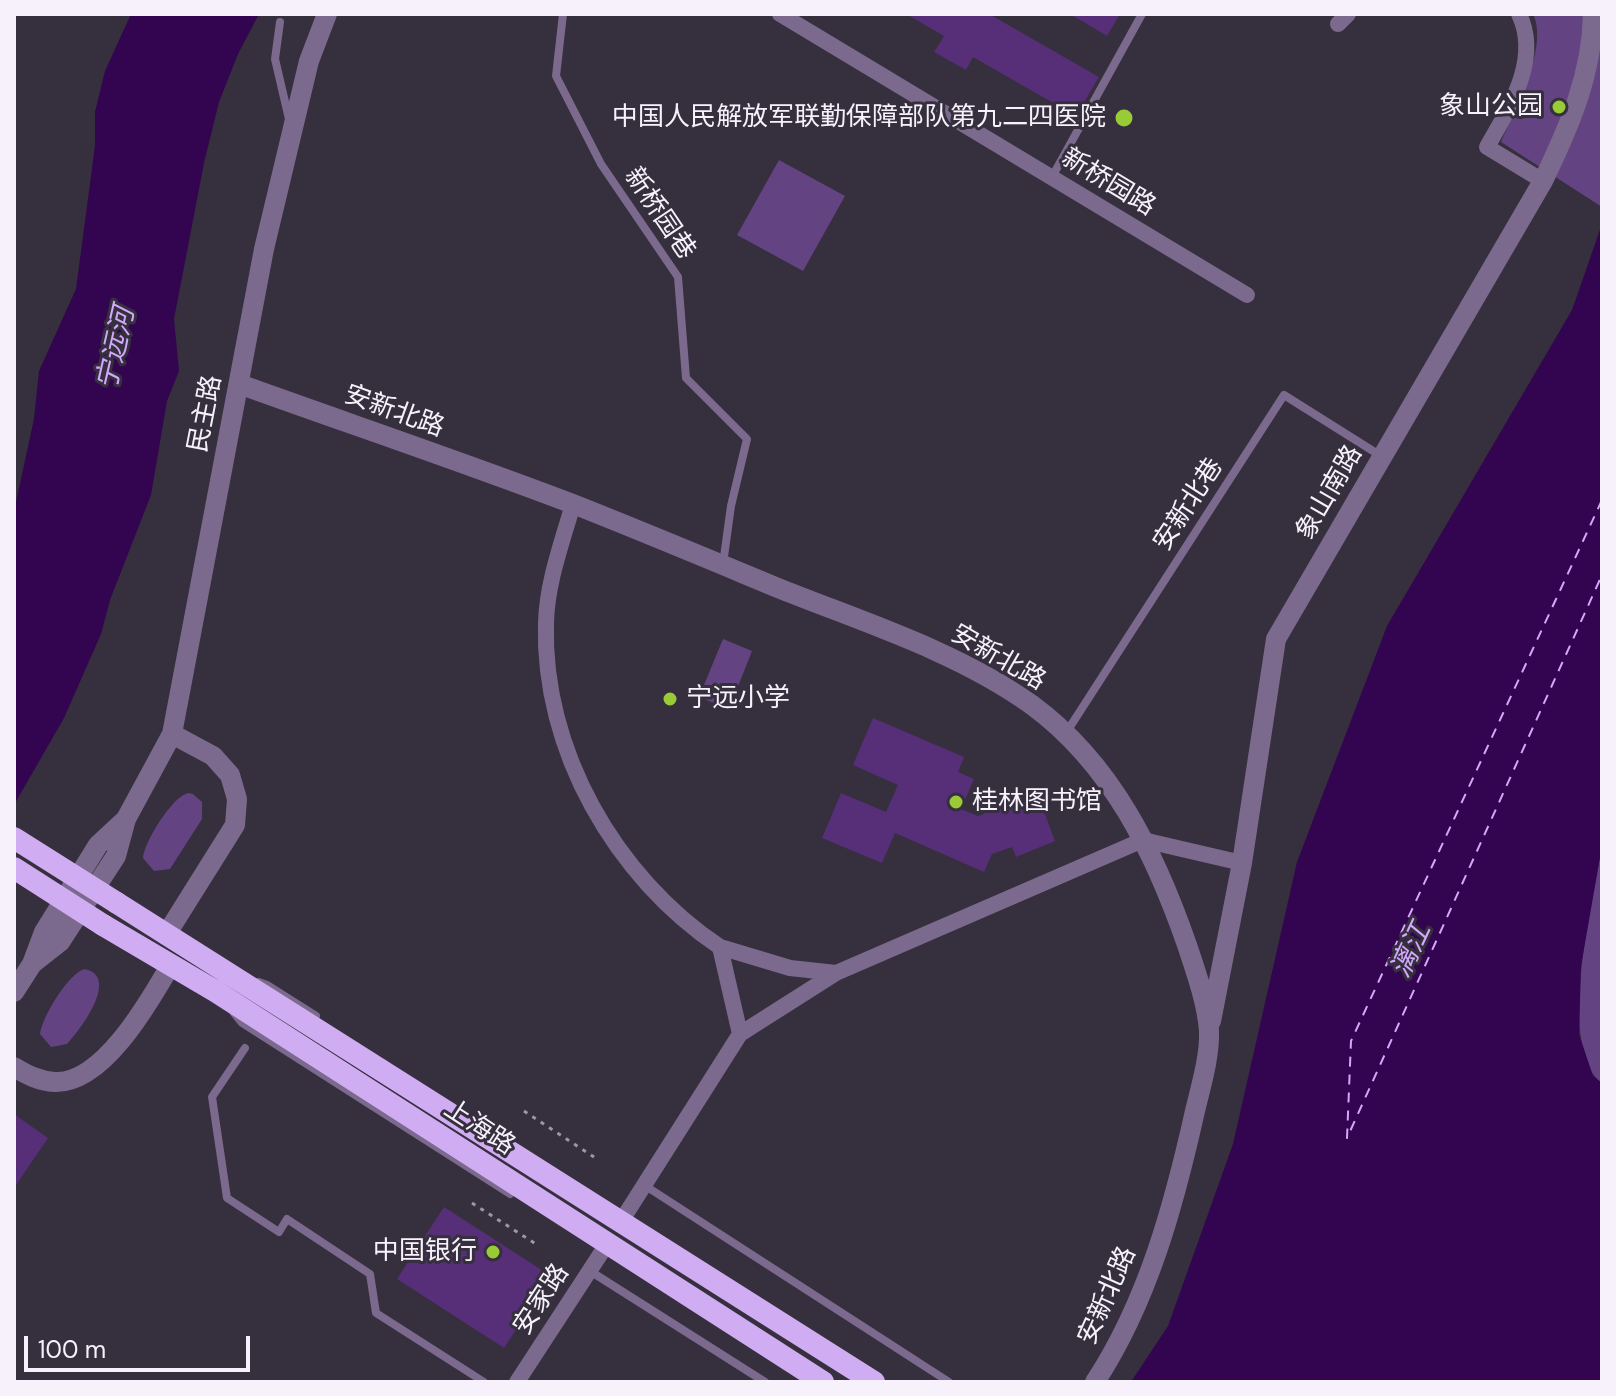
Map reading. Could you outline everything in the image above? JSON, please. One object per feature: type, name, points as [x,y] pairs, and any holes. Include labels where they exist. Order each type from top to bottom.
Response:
[{"type":"highway","points":[[14,838],[166,935],[220,983]]},
{"type":"highway","name":"上海路","points":[[14,868],[170,966],[220,983],[622,1220],[874,1382]]},
{"type":"highway","name":"上海路","points":[[220,983],[607,1244],[823,1382]]},
{"type":"street","name":"民主路","points":[[14,992],[32,964],[44,932],[98,845],[126,819],[172,734],[264,249],[309,61],[327,14]]},
{"type":"street","name":"新桥园路","points":[[780,14],[1247,295]]},
{"type":"street","points":[[1519,14],[1527,36],[1526,63],[1487,147],[1543,181]]},
{"type":"street","name":"象山南路","points":[[1209,1033],[1242,863],[1276,639],[1543,181],[1579,103],[1592,41],[1593,14]]},
{"type":"street","name":"安新北路","points":[[239,384],[573,504],[923,646],[1031,705],[1066,734],[1097,766],[1122,802],[1163,880],[1193,964],[1209,1033],[1187,1145],[1151,1268],[1133,1317],[1095,1382]]},
{"type":"street","points":[[573,504],[553,570],[546,621],[548,674],[565,749],[588,801],[617,845],[688,926],[720,947],[790,968],[836,973]]},
{"type":"street","points":[[166,935],[235,825],[237,799],[230,775],[213,756],[172,734]]},
{"type":"street","points":[[622,1220],[740,1034],[836,973],[1143,840],[1242,863]]},
{"type":"street","points":[[720,947],[740,1034]]},
{"type":"street","points":[[14,1067],[34,1078],[58,1082],[82,1075],[117,1044],[170,966]]},
{"type":"street","name":"安家路","points":[[517,1382],[607,1244]]},
{"type":"lane","name":"新桥园巷","points":[[563,14],[556,76],[601,164],[678,277],[686,378],[747,439],[731,506],[723,565]]},
{"type":"lane","points":[[1052,177],[1142,14]]},
{"type":"lane","points":[[280,22],[275,59],[292,131]]},
{"type":"lane","name":"安新北巷","points":[[1066,734],[1284,395],[1381,456]]},
{"type":"lane","points":[[220,983],[267,985],[327,1023]]},
{"type":"lane","points":[[220,983],[242,1023],[520,1200]]},
{"type":"lane","points":[[245,1048],[212,1097],[227,1198],[279,1232],[287,1219],[370,1274],[376,1313],[484,1382]]},
{"type":"lane","points":[[572,1178],[622,1220]]},
{"type":"lane","points":[[644,1185],[949,1382]]},
{"type":"lane","points":[[547,1217],[607,1244]]},
{"type":"lane","points":[[590,1271],[765,1382]]},
{"type":"path","points":[[524,1111],[594,1157]]},
{"type":"path","points":[[472,1203],[539,1246]]},
{"type":"shaded area","name":"象山公园","points":[[1533,14],[1602,14],[1602,207],[1501,142],[1534,60],[1537,27]]},
{"type":"shaded area","points":[[779,160],[845,196],[803,271],[737,235]]},
{"type":"shaded area","points":[[723,639],[752,651],[729,709],[699,697]]},
{"type":"shaded area","points":[[188,793],[202,802],[202,819],[170,869],[154,871],[143,858],[148,842],[167,811]]},
{"type":"shaded area","points":[[1602,846],[1602,1083],[1588,1065],[1581,1039],[1579,1007],[1586,934]]},
{"type":"shaded area","points":[[85,969],[95,974],[99,982],[94,1004],[67,1044],[51,1047],[40,1034],[42,1026],[64,986]]},
{"type":"water","name":"宁远河","points":[[131,14],[259,14],[238,54],[219,102],[204,163],[174,319],[179,371],[167,401],[151,495],[110,600],[101,634],[64,718],[14,805],[14,511],[34,419],[39,371],[76,289],[95,146],[95,112],[105,71]]},
{"type":"water","name":"漓江","points":[[1602,224],[1602,846],[1581,966],[1579,1034],[1593,1076],[1602,1083],[1602,1382],[1131,1382],[1168,1326],[1233,1144],[1297,862],[1387,626],[1572,310]]},
{"type":"building","points":[[906,14],[989,14],[1099,77],[1076,116],[973,57],[966,70],[934,52],[944,36]]},
{"type":"building","points":[[1070,14],[1120,14],[1107,36]]},
{"type":"building","points":[[873,718],[964,757],[958,772],[974,779],[961,809],[978,816],[1007,805],[1008,810],[1039,798],[1055,841],[1016,857],[1012,847],[992,854],[984,872],[895,833],[882,863],[822,838],[841,793],[886,812],[898,785],[853,765]]},
{"type":"building","points":[[14,1114],[48,1138],[14,1188]]},
{"type":"building","points":[[444,1207],[551,1276],[504,1348],[397,1279]]},
{"type":"ferry route","points":[[1602,500],[1351,1041],[1347,1138],[1602,575]]},
{"type":"place","name":"象山公园","points":[[1559,107]]},
{"type":"place","name":"中国人民解放军联勤保障部队第九二四医院","points":[[1124,118]]},
{"type":"place","name":"宁远小学","points":[[670,699]]},
{"type":"place","name":"桂林图书馆","points":[[956,802]]},
{"type":"place","name":"中国银行","points":[[493,1252]]}]
